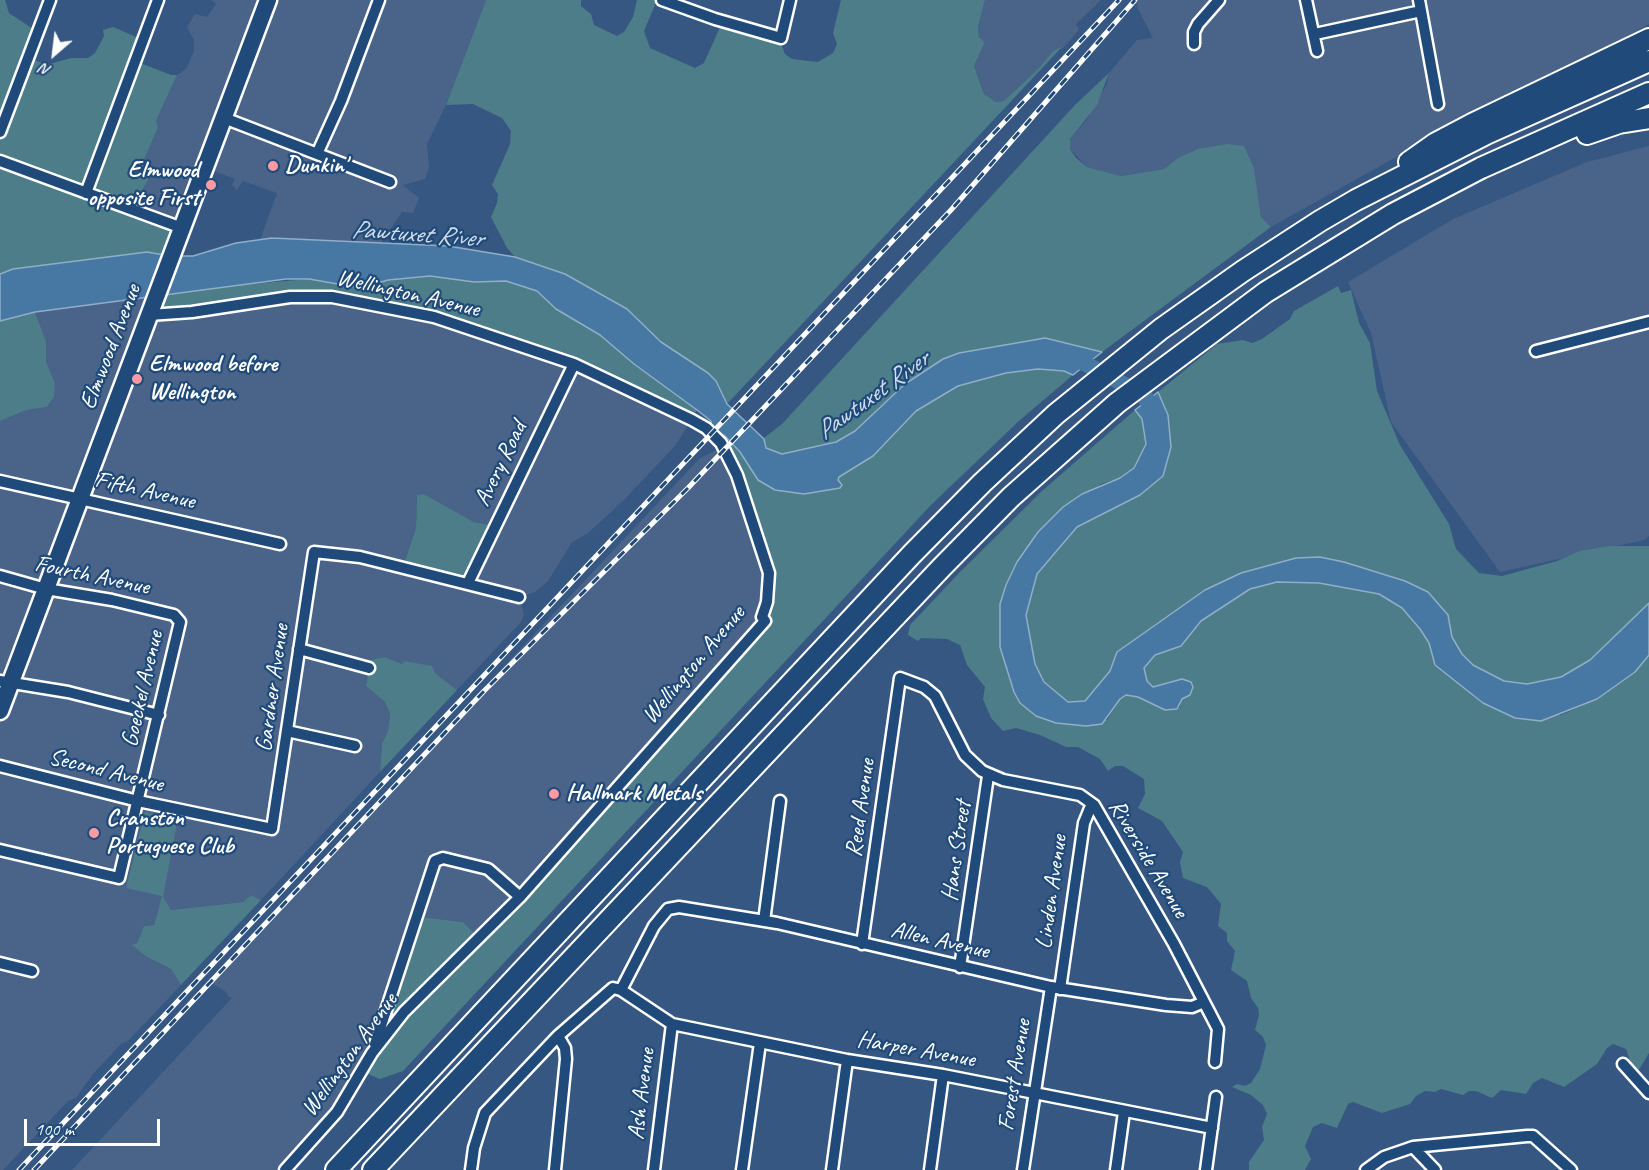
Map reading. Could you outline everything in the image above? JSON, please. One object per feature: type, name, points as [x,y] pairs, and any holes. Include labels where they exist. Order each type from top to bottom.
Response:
[{"type":"highway","points":[[336,1170],[926,539],[982,483],[1090,386],[1243,271],[1356,200],[1436,143],[1649,27]]},
{"type":"highway","points":[[1472,124],[1649,39]]},
{"type":"highway","points":[[1356,200],[1488,133],[1649,61]]},
{"type":"highway","points":[[373,1170],[940,568],[1018,491],[1117,403],[1225,321],[1307,266],[1393,214],[1481,168],[1649,93]]},
{"type":"highway","points":[[1481,168],[1560,145],[1608,126],[1649,118]]},
{"type":"main road","name":"Elmwood Avenue","points":[[0,711],[5,682],[46,589],[268,0]]},
{"type":"street","points":[[0,132],[50,0]]},
{"type":"street","points":[[86,193],[158,0]]},
{"type":"street","points":[[317,154],[341,101],[379,0]]},
{"type":"street","points":[[662,0],[684,4],[781,38],[790,0]]},
{"type":"street","points":[[1194,44],[1194,32],[1198,24],[1219,0]]},
{"type":"street","points":[[1306,0],[1317,51]]},
{"type":"street","points":[[1419,0],[1438,105]]},
{"type":"street","points":[[1315,34],[1421,11]]},
{"type":"street","points":[[224,118],[390,182]]},
{"type":"street","points":[[0,161],[182,228]]},
{"type":"street","name":"Wellington Avenue","points":[[150,312],[192,312],[290,297],[332,297],[434,317],[574,364],[692,420],[706,428],[721,443],[737,475],[746,501],[764,555],[770,585],[762,617],[765,621],[520,897],[411,1005],[372,1053],[337,1112],[285,1170]]},
{"type":"street","points":[[1536,351],[1649,322]]},
{"type":"street","name":"Avery Road","points":[[468,583],[574,364]]},
{"type":"street","name":"Fifth Avenue","points":[[0,481],[80,497],[280,544]]},
{"type":"street","name":"Gardner Avenue","points":[[272,829],[314,552],[360,557],[468,583]]},
{"type":"street","name":"Fourth Avenue","points":[[0,576],[46,589],[112,600],[176,617]]},
{"type":"street","points":[[468,583],[519,597]]},
{"type":"street","name":"Goeckel Avenue","points":[[0,850],[119,878],[178,633],[180,622],[176,617]]},
{"type":"street","points":[[299,649],[369,668]]},
{"type":"street","name":"Riverside Avenue","points":[[900,678],[924,687],[935,696],[965,756],[988,776],[1080,795],[1094,805],[1174,944],[1218,1029],[1215,1062]]},
{"type":"street","name":"Reed Avenue","points":[[862,944],[900,678]]},
{"type":"street","points":[[5,682],[68,693],[159,716]]},
{"type":"street","points":[[287,731],[355,746]]},
{"type":"street","name":"Second Avenue","points":[[0,766],[138,801],[272,829]]},
{"type":"street","name":"Hans Street","points":[[960,967],[988,776]]},
{"type":"street","points":[[764,921],[780,801]]},
{"type":"street","name":"Linden Avenue","points":[[1055,988],[1084,823],[1094,805]]},
{"type":"street","points":[[372,1053],[435,861],[443,858],[488,869],[520,897]]},
{"type":"street","name":"Allen Avenue","points":[[621,990],[654,926],[668,909],[679,907],[764,921],[1055,988],[1166,1005],[1192,1007],[1204,1002]]},
{"type":"street","points":[[0,963],[32,971]]},
{"type":"street","points":[[471,1170],[476,1139],[485,1113],[558,1036],[613,988],[621,990]]},
{"type":"street","name":"Forest Avenue","points":[[1023,1170],[1033,1094],[1055,988]]},
{"type":"street","name":"Harper Avenue","points":[[621,990],[672,1024],[847,1060],[943,1075],[1212,1128]]},
{"type":"street","name":"Ash Avenue","points":[[654,1170],[672,1024]]},
{"type":"street","points":[[555,1170],[566,1059],[565,1048],[558,1036]]},
{"type":"street","points":[[742,1170],[760,1043]]},
{"type":"street","points":[[832,1170],[847,1060]]},
{"type":"street","points":[[1623,1064],[1649,1093]]},
{"type":"street","points":[[930,1170],[943,1075]]},
{"type":"street","points":[[1206,1170],[1216,1097]]},
{"type":"street","points":[[1116,1170],[1124,1112]]},
{"type":"street","points":[[1366,1170],[1384,1157],[1413,1147],[1533,1136],[1570,1170]]},
{"type":"street","points":[[1413,1147],[1435,1170]]},
{"type":"shaded area","points":[[211,0],[486,0],[446,105],[427,144],[429,167],[425,179],[403,185],[419,198],[413,213],[402,212],[381,243],[260,240],[277,193],[243,181],[237,190],[232,185],[235,179],[206,168],[184,224],[133,206],[155,168],[144,160],[158,127],[156,121],[177,75],[186,69],[194,51],[194,40],[187,27],[195,14],[207,17],[216,4]]},
{"type":"shaded area","points":[[985,0],[1101,0],[1076,24],[1079,30],[1063,48],[1053,51],[1040,67],[1004,101],[996,102],[984,94],[974,66],[985,42],[979,37],[978,27]]},
{"type":"shaded area","points":[[1138,0],[1649,0],[1649,24],[1585,61],[1457,123],[1271,227],[1261,217],[1254,168],[1178,158],[1164,169],[1121,176],[1087,167],[1070,149],[1070,139],[1087,119],[1107,84],[1109,73],[1137,40],[1153,38],[1137,7]]},
{"type":"shaded area","points":[[1649,146],[1649,536],[1644,540],[1500,572],[1391,422],[1371,333],[1348,282],[1453,219],[1587,162]]},
{"type":"shaded area","points":[[272,238],[448,246],[515,257],[565,274],[627,309],[661,342],[708,373],[716,381],[727,404],[764,439],[766,448],[782,454],[836,442],[855,431],[905,384],[943,359],[959,353],[1045,338],[1102,352],[1073,375],[1064,371],[1038,369],[1006,373],[958,386],[916,411],[873,456],[839,477],[838,480],[842,485],[840,488],[804,494],[775,490],[758,480],[740,452],[725,436],[711,429],[711,421],[634,364],[600,335],[556,309],[537,291],[506,281],[474,282],[430,276],[388,280],[361,288],[309,279],[286,279],[35,312],[0,321],[0,274],[13,269],[147,252],[170,256],[193,256],[236,243]]},
{"type":"shaded area","points":[[155,296],[297,297],[434,318],[521,345],[690,422],[675,446],[623,501],[587,534],[572,542],[548,581],[535,592],[520,597],[524,615],[521,622],[457,690],[435,673],[405,661],[402,664],[385,657],[370,660],[369,679],[377,695],[385,702],[390,714],[388,731],[382,745],[380,772],[261,900],[251,895],[243,902],[171,910],[162,896],[154,925],[144,926],[137,943],[133,945],[147,957],[171,969],[181,985],[92,1075],[76,1098],[68,1101],[3,1170],[0,1170],[0,421],[27,410],[47,407],[54,397],[46,362],[46,341],[35,312]],"holes":[[[424,494],[474,522],[491,525],[404,564],[416,528],[417,495]]]},
{"type":"shaded area","points":[[1158,392],[1168,415],[1171,447],[1163,476],[1140,495],[1077,527],[1037,574],[1026,615],[1035,664],[1044,682],[1068,702],[1085,701],[1110,671],[1117,652],[1205,590],[1241,573],[1296,558],[1320,557],[1344,562],[1405,581],[1428,592],[1448,615],[1452,637],[1462,654],[1473,665],[1504,681],[1527,684],[1561,677],[1590,660],[1649,603],[1649,655],[1635,672],[1597,699],[1541,721],[1515,718],[1483,703],[1435,665],[1429,643],[1420,629],[1402,608],[1379,594],[1319,583],[1277,582],[1250,589],[1201,621],[1181,646],[1155,655],[1144,668],[1147,681],[1153,687],[1182,679],[1191,682],[1193,687],[1190,695],[1182,699],[1177,709],[1165,710],[1138,697],[1126,695],[1120,699],[1102,724],[1086,726],[1056,723],[1036,716],[1020,703],[1014,692],[1000,647],[1000,604],[1006,585],[1017,562],[1038,532],[1063,507],[1082,494],[1120,478],[1134,468],[1146,444],[1142,419],[1135,410]]},
{"type":"shaded area","points":[[722,447],[767,572],[762,618],[479,938],[463,922],[421,917],[382,1033],[336,1112],[281,1170],[72,1170],[230,1000],[232,997],[208,981],[700,458]]},
{"type":"green space","points":[[0,0],[5,0],[9,13],[36,31],[28,57],[46,65],[71,58],[88,58],[95,53],[104,36],[103,30],[113,27],[141,39],[135,61],[171,75],[177,75],[156,121],[158,127],[144,160],[155,168],[133,206],[182,227],[170,256],[147,252],[13,269],[0,274]]},
{"type":"green space","points":[[486,0],[581,0],[581,6],[591,14],[594,25],[617,36],[624,32],[633,17],[637,0],[657,0],[644,31],[650,48],[695,68],[704,63],[721,25],[778,36],[785,54],[792,59],[818,62],[833,53],[837,44],[833,33],[841,0],[985,0],[978,27],[979,37],[985,42],[974,66],[984,94],[996,102],[1004,101],[1040,67],[1053,51],[1062,47],[727,404],[716,381],[708,373],[661,342],[627,309],[565,274],[515,257],[507,248],[491,217],[498,194],[492,185],[510,144],[511,131],[502,118],[473,104],[446,105]]},
{"type":"green space","points":[[1109,73],[1097,105],[1070,139],[1070,149],[1076,158],[1087,167],[1121,176],[1164,169],[1178,158],[1198,149],[1227,144],[1244,146],[1254,168],[1261,217],[1271,227],[1102,352],[1045,338],[959,353],[905,384],[855,431],[836,442],[782,454],[766,448],[764,438],[782,424],[1075,105]]},
{"type":"green space","points":[[430,276],[474,282],[506,281],[537,291],[556,309],[600,335],[634,364],[697,410],[692,418],[620,384],[476,330],[328,297],[191,313],[151,308],[160,295],[204,288],[309,279],[361,288],[388,280]]},
{"type":"green space","points":[[1338,286],[1341,293],[1351,290],[1359,323],[1370,343],[1377,391],[1400,445],[1449,524],[1456,549],[1479,573],[1502,576],[1557,561],[1580,551],[1610,546],[1649,546],[1649,603],[1590,660],[1561,677],[1527,684],[1504,681],[1473,665],[1462,654],[1452,637],[1448,615],[1405,581],[1320,557],[1180,610],[1117,652],[1110,671],[1085,701],[1068,702],[1057,695],[1044,682],[1035,664],[1027,629],[1026,615],[1037,574],[1077,527],[1140,495],[1163,476],[1171,447],[1168,415],[1158,392],[1217,344],[1243,340],[1252,343],[1262,339],[1290,319],[1294,311]]},
{"type":"green space","points":[[35,312],[46,341],[46,362],[55,383],[54,397],[47,407],[27,410],[0,421],[0,321]]},
{"type":"green space","points":[[1038,369],[1064,371],[1073,375],[1020,420],[931,505],[403,1071],[380,1079],[363,1072],[421,917],[463,922],[479,938],[762,618],[767,572],[723,445],[729,442],[740,452],[758,480],[838,480],[838,477],[873,456],[916,411],[958,386],[1006,373]]},
{"type":"green space","points":[[1135,410],[1142,419],[1146,444],[1134,468],[1120,478],[1101,484],[1017,562],[1006,585],[1000,604],[1014,692],[1020,703],[1107,720],[1120,699],[1126,695],[1138,697],[1165,710],[1180,707],[1182,679],[1153,687],[1147,681],[1144,668],[1155,655],[1181,646],[1201,621],[1250,589],[1277,582],[1319,583],[1379,594],[1402,608],[1429,643],[1435,665],[1450,675],[1561,715],[1597,699],[1626,679],[1649,655],[1649,1053],[1637,1073],[1633,1069],[1626,1049],[1613,1044],[1607,1048],[1597,1064],[1564,1087],[1542,1078],[1533,1083],[1526,1094],[1501,1090],[1492,1098],[1476,1091],[1469,1091],[1463,1095],[1441,1089],[1435,1092],[1425,1091],[1416,1096],[1410,1104],[1382,1113],[1353,1102],[1348,1104],[1337,1128],[1322,1123],[1313,1127],[1305,1146],[1311,1159],[1305,1170],[1249,1170],[1249,1162],[1264,1140],[1262,1127],[1267,1114],[1263,1105],[1251,1095],[1232,1087],[1237,1084],[1245,1086],[1251,1083],[1260,1069],[1266,1045],[1263,1037],[1255,1030],[1259,1015],[1258,1008],[1251,998],[1247,981],[1231,970],[1235,951],[1227,941],[1227,933],[1218,926],[1221,904],[1207,887],[1183,878],[1180,862],[1183,852],[1162,821],[1138,808],[1145,794],[1144,779],[1123,766],[1115,766],[1108,771],[1100,759],[1078,747],[1066,747],[1040,735],[1016,728],[1003,731],[991,718],[983,699],[985,687],[967,665],[960,645],[947,639],[921,638],[918,641],[908,635],[910,625],[960,572],[1042,491]]},
{"type":"green space","points":[[424,494],[474,522],[491,525],[468,583],[404,564],[416,528],[417,495]]},
{"type":"green space","points":[[385,657],[402,664],[404,661],[432,666],[435,673],[457,690],[380,772],[382,744],[388,731],[390,714],[385,702],[366,686],[370,660]]},
{"type":"green space","points":[[145,812],[178,818],[163,897],[171,910],[243,902],[251,895],[261,900],[181,985],[171,969],[147,957],[132,945],[137,943],[144,926],[154,925],[162,896],[126,888]]},
{"type":"waterway","name":"Pawtuxet River","points":[[1069,355],[1144,395],[1157,418]]},
{"type":"railway","points":[[19,1170],[1119,0]]},
{"type":"railway","points":[[34,1170],[485,690],[688,488],[951,210],[1135,0]]},
{"type":"place","name":"Dunkin'","points":[[273,166]]},
{"type":"place","name":"Elmwood opposite First","points":[[211,185]]},
{"type":"place","name":"Elmwood before Wellington","points":[[137,379]]},
{"type":"place","name":"Hallmark Metals","points":[[554,794]]},
{"type":"place","name":"Cranston Portuguese Club","points":[[94,833]]}]
